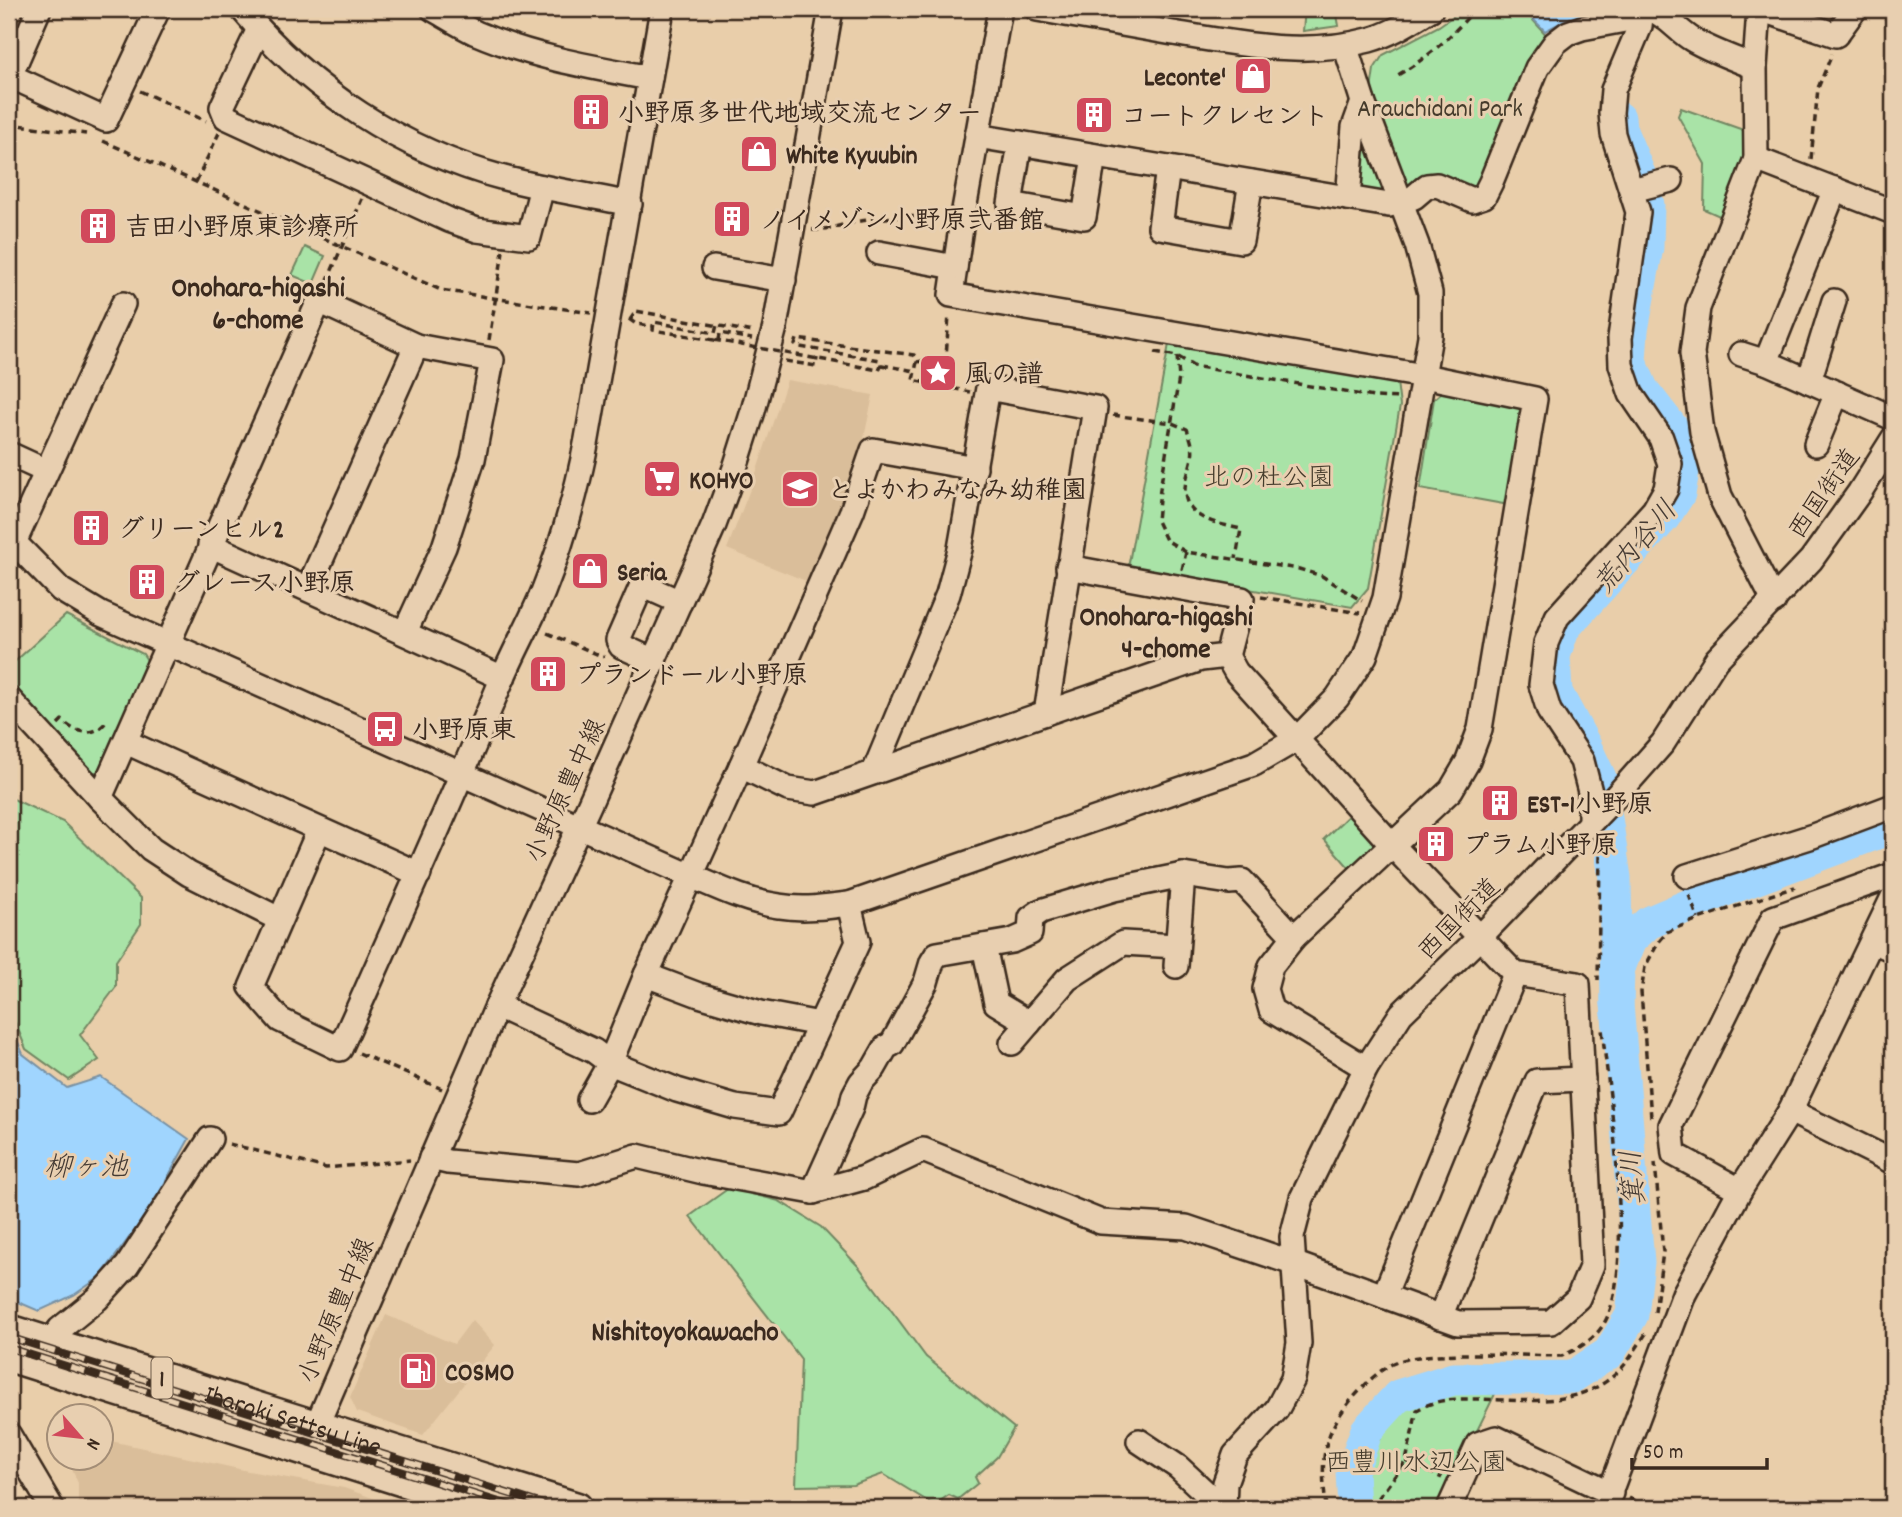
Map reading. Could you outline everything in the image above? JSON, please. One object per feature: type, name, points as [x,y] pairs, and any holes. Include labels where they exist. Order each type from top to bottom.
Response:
[{"type":"main road","name":"Ibaraki Settsu Line","points":[[9,1329],[311,1438],[489,1508]]},
{"type":"main road","name":"Ibaraki Settsu Line","points":[[9,1356],[577,1508]]},
{"type":"street","points":[[39,9],[10,76],[106,120],[158,9]]},
{"type":"street","points":[[242,9],[259,29],[323,88],[356,112],[393,133],[448,159],[501,177],[630,204]]},
{"type":"street","points":[[433,9],[475,32],[525,51],[574,65],[650,78]]},
{"type":"street","points":[[319,830],[251,987],[280,1020],[340,1049],[503,678],[529,625],[564,535],[578,485],[630,204],[662,9]]},
{"type":"street","name":"小野原豊中線","points":[[311,1438],[497,1006],[714,525],[735,468],[762,375],[784,280],[831,9]]},
{"type":"street","points":[[1000,9],[951,295],[1424,376],[1535,399],[1480,729],[1468,761],[1451,790],[1294,937],[1270,966],[1265,989],[1271,1010],[1366,1068]]},
{"type":"street","points":[[1037,9],[1282,49],[1345,45],[1372,40],[1431,9]]},
{"type":"street","points":[[1774,601],[1720,496],[1702,432],[1692,354],[1698,308],[1756,159],[1755,68],[1759,9],[1836,35],[1855,9]]},
{"type":"street","points":[[977,136],[1389,205],[1399,196],[1437,185],[1472,201],[1484,196],[1537,68],[1555,43],[1568,33],[1650,12]]},
{"type":"street","points":[[1650,12],[1695,42],[1755,68]]},
{"type":"street","points":[[1590,822],[1590,792],[1582,761],[1549,710],[1541,685],[1546,643],[1557,617],[1654,510],[1666,489],[1670,464],[1661,438],[1631,394],[1621,365],[1620,338],[1638,212],[1648,186],[1613,134],[1611,113],[1613,90],[1640,26],[1650,12]]},
{"type":"street","points":[[259,29],[222,107],[223,122],[477,230],[529,237],[542,187]]},
{"type":"street","points":[[122,304],[46,471],[11,540],[61,590],[101,614],[167,645],[737,895],[778,906],[815,908],[849,904],[1254,764],[1297,739],[1337,698],[1365,656],[1385,598],[1430,336],[1430,293],[1417,245],[1363,102],[1345,45]]},
{"type":"street","points":[[1348,198],[1354,127],[1363,102]]},
{"type":"street","points":[[1020,143],[1010,204],[1084,217],[1094,156]]},
{"type":"street","points":[[1756,159],[1893,212]]},
{"type":"street","points":[[1168,168],[1160,227],[1241,241],[1251,182]]},
{"type":"street","points":[[1766,362],[1835,189]]},
{"type":"street","points":[[879,253],[955,267]]},
{"type":"street","points":[[715,268],[784,280]]},
{"type":"street","points":[[1809,381],[1834,301]]},
{"type":"street","points":[[100,798],[319,302],[416,346],[492,360],[472,459],[444,547],[405,632]]},
{"type":"street","points":[[308,589],[416,346]]},
{"type":"street","points":[[1741,354],[1766,362],[1893,418]]},
{"type":"street","points":[[874,772],[947,594],[960,549],[988,388],[1095,408],[1046,713]]},
{"type":"street","points":[[1816,444],[1837,393]]},
{"type":"street","name":"西国街道","points":[[1223,1508],[1225,1483],[1235,1455],[1277,1409],[1293,1379],[1299,1343],[1292,1237],[1302,1198],[1366,1068],[1401,1014],[1481,936],[1617,795],[1662,743],[1716,660],[1811,560],[1859,493],[1893,439]]},
{"type":"street","points":[[589,1100],[610,1063],[646,975],[741,766],[852,511],[873,450],[975,468]]},
{"type":"street","points":[[9,454],[46,471]]},
{"type":"street","points":[[210,545],[503,678]]},
{"type":"street","points":[[431,1158],[448,1162],[579,1174],[637,1156],[703,1172],[813,1192],[864,1178],[923,1150],[1101,1223],[1186,1227],[1458,1324],[1550,1322],[1578,1298],[1592,1265],[1578,984],[1515,974],[1393,846],[1236,672],[1227,656],[1242,599],[1068,567]]},
{"type":"street","points":[[654,661],[621,646],[618,640],[642,585],[680,602]]},
{"type":"street","points":[[741,766],[788,789],[815,793],[1201,659],[1227,656]]},
{"type":"street","points":[[9,699],[151,849],[189,874],[279,919]]},
{"type":"street","points":[[126,742],[419,874]]},
{"type":"street","points":[[1687,876],[1813,836],[1893,806]]},
{"type":"street","points":[[813,1192],[857,1088],[886,1047],[916,1021],[937,954],[1012,941],[1030,933],[1031,918],[1041,911],[1114,889],[1183,875],[1229,882],[1242,881],[1294,937]]},
{"type":"street","points":[[1012,1043],[1067,979],[1123,943],[1177,956],[1183,875]]},
{"type":"street","points":[[1740,1190],[1674,1154],[1671,1125],[1773,918],[1893,875]]},
{"type":"street","points":[[1449,1508],[1478,1444],[1496,1438],[1613,1499],[1684,1294],[1740,1190],[1790,1111],[1883,946],[1893,897]]},
{"type":"street","points":[[497,1006],[594,1051],[610,1063],[677,1090],[735,1107],[779,1113],[858,942],[849,904]]},
{"type":"street","points":[[984,946],[996,1003],[1029,1023]]},
{"type":"street","points":[[1384,1296],[1515,974]]},
{"type":"street","points":[[646,975],[748,1010],[820,1024]]},
{"type":"street","points":[[1440,1317],[1538,1081],[1583,1079]]},
{"type":"street","points":[[1790,1111],[1893,1162]]},
{"type":"street","points":[[48,1343],[127,1266],[210,1139]]},
{"type":"street","points":[[9,1435],[52,1508]]},
{"type":"street","points":[[1139,1441],[1178,1467],[1223,1508]]},
{"type":"path","points":[[1398,75],[1425,60],[1454,34],[1475,9]]},
{"type":"path","points":[[1810,164],[1818,88],[1835,46],[1836,35]]},
{"type":"path","points":[[124,83],[223,122],[196,182]]},
{"type":"path","points":[[9,125],[90,135]]},
{"type":"path","points":[[102,140],[440,290],[598,314]]},
{"type":"path","points":[[319,302],[368,184]]},
{"type":"path","points":[[811,230],[825,230],[893,216],[920,215],[962,221]]},
{"type":"path","points":[[492,360],[488,346],[506,235]]},
{"type":"path","points":[[946,357],[951,295]]},
{"type":"path","points":[[653,326],[636,324],[630,320],[636,311],[753,332]]},
{"type":"path","points":[[748,352],[756,321]]},
{"type":"path","points":[[653,326],[654,322],[715,333],[717,325]]},
{"type":"path","points":[[653,326],[653,330],[717,341],[915,371]]},
{"type":"path","points":[[717,341],[720,333],[752,338]]},
{"type":"path","points":[[880,367],[880,360],[795,345],[797,339],[914,355],[917,362],[913,380],[976,393],[988,388]]},
{"type":"path","points":[[1150,352],[1177,356],[1193,366],[1374,397],[1406,398]]},
{"type":"path","points":[[1177,356],[1179,378],[1157,521],[1166,540],[1186,552],[1299,569],[1322,576],[1368,604]]},
{"type":"path","points":[[917,362],[946,357]]},
{"type":"path","points":[[946,357],[953,363],[949,387]]},
{"type":"path","points":[[785,361],[816,366],[817,358]]},
{"type":"path","points":[[1095,408],[1103,413],[1172,423],[1187,429],[1193,443],[1193,460],[1186,477],[1184,495],[1192,512],[1210,522],[1241,529],[1236,559]]},
{"type":"path","points":[[1242,599],[1251,596],[1366,614]]},
{"type":"path","points":[[529,625],[604,657]]},
{"type":"path","points":[[53,728],[62,720],[75,730],[93,732],[101,729],[106,722]]},
{"type":"path","points":[[1590,822],[1600,855],[1598,985]]},
{"type":"path","points":[[1687,876],[1687,887],[1698,919]]},
{"type":"path","points":[[1652,1129],[1640,992],[1645,967],[1658,943],[1667,932],[1698,919],[1802,884]]},
{"type":"path","points":[[1326,1508],[1324,1447],[1341,1412],[1367,1382],[1393,1363],[1434,1355],[1562,1356],[1581,1348],[1602,1327],[1615,1297],[1620,1214],[1602,1025]]},
{"type":"path","points":[[340,1049],[351,1050],[444,1090]]},
{"type":"path","points":[[210,1139],[326,1168],[431,1158]]},
{"type":"path","points":[[1376,1508],[1374,1504],[1406,1461],[1417,1410],[1430,1402],[1447,1398],[1537,1401],[1569,1398],[1595,1389],[1624,1365],[1653,1323],[1655,1312],[1663,1252],[1655,1156]]},
{"type":"path","points":[[1406,1461],[1446,1480]]},
{"type":"path","points":[[1613,1499],[1649,1508]]},
{"type":"shaded area","name":"とよかわみなみ幼稚園","points":[[787,380],[873,395],[846,499],[811,583],[727,549]]},
{"type":"shaded area","name":"COSMO","points":[[386,1315],[454,1344],[472,1320],[495,1345],[423,1435],[357,1412],[350,1397]]},
{"type":"shaded area","points":[[116,1442],[248,1471],[344,1488],[401,1508],[78,1508],[78,1483],[73,1472],[116,1472]]},
{"type":"green space","points":[[1305,9],[1336,9],[1339,26],[1303,31]]},
{"type":"green space","name":"Arauchidani Park","points":[[1463,9],[1523,9],[1549,38],[1481,190],[1417,187],[1381,196],[1364,192],[1358,183],[1374,69],[1383,55],[1439,26]]},
{"type":"green space","points":[[1681,108],[1749,132],[1749,153],[1724,218],[1704,209],[1705,164],[1678,116]]},
{"type":"green space","points":[[305,247],[325,256],[313,284],[292,275]]},
{"type":"green space","name":"北の杜公園","points":[[1169,344],[1397,382],[1400,406],[1368,588],[1352,607],[1128,568]]},
{"type":"green space","points":[[1445,389],[1520,404],[1526,413],[1509,505],[1420,489],[1434,399]]},
{"type":"green space","points":[[66,615],[143,654],[150,665],[102,772],[87,772],[9,687],[9,667]]},
{"type":"green space","points":[[9,797],[63,822],[141,898],[141,924],[116,961],[116,987],[80,1035],[99,1060],[69,1080],[26,1049],[9,1007]]},
{"type":"green space","points":[[1353,811],[1377,838],[1374,852],[1353,872],[1324,839]]},
{"type":"green space","points":[[729,1188],[779,1201],[821,1227],[859,1267],[926,1357],[1014,1428],[997,1457],[975,1477],[978,1483],[958,1499],[949,1495],[934,1505],[883,1474],[853,1485],[796,1486],[801,1359],[690,1216]]},
{"type":"green space","name":"西豊川水辺公園","points":[[1446,1394],[1495,1394],[1439,1508],[1370,1508],[1366,1493],[1369,1465],[1380,1438],[1404,1400]]},
{"type":"water","points":[[1523,9],[1624,9],[1562,22],[1545,31]]},
{"type":"water","name":"柳ヶ池","points":[[9,1021],[23,1054],[67,1088],[101,1077],[189,1139],[151,1208],[100,1277],[74,1295],[39,1311],[9,1298]]},
{"type":"waterway","name":"荒内谷川","points":[[1617,1004],[1615,878],[1600,778],[1556,692],[1554,656],[1563,629],[1664,517],[1679,494],[1684,465],[1673,429],[1642,389],[1630,361],[1632,330],[1647,247],[1648,205],[1642,181],[1620,129],[1619,118]]},
{"type":"waterway","name":"箕川","points":[[1354,1508],[1352,1471],[1367,1430],[1398,1396],[1453,1379],[1572,1377],[1609,1353],[1632,1315],[1638,1262],[1617,1004],[1618,970],[1630,940],[1648,923],[1725,890],[1893,827]]},
{"type":"railway","points":[[9,1337],[555,1508]]},
{"type":"railway","points":[[9,1348],[518,1508]]},
{"type":"place","name":"Leconte'","points":[[1253,76]]},
{"type":"place","name":"小野原多世代地域交流センター","points":[[591,112]]},
{"type":"place","name":"コートクレセント","points":[[1094,115]]},
{"type":"place","name":"White Kyuubin","points":[[759,154]]},
{"type":"place","name":"ノイメゾン小野原弐番館","points":[[732,219]]},
{"type":"place","name":"吉田小野原東診療所","points":[[98,226]]},
{"type":"place","name":"風の譜","points":[[938,373]]},
{"type":"place","name":"KOHYO","points":[[662,479]]},
{"type":"place","name":"とよかわみなみ幼稚園","points":[[800,489]]},
{"type":"place","name":"グリーンヒル2","points":[[91,528]]},
{"type":"place","name":"Seria","points":[[590,571]]},
{"type":"place","name":"グレース小野原","points":[[147,582]]},
{"type":"place","name":"プランドール小野原","points":[[548,674]]},
{"type":"place","name":"小野原東","points":[[385,729]]},
{"type":"place","name":"EST-1小野原","points":[[1500,803]]},
{"type":"place","name":"プラム小野原","points":[[1436,844]]},
{"type":"place","name":"COSMO","points":[[418,1371]]},
{"type":"district","name":"Onohara-higashi 6-chome","points":[[258,302]]},
{"type":"district","name":"Onohara-higashi 4-chome","points":[[1166,631]]},
{"type":"district","name":"Nishitoyokawacho","points":[[685,1330]]}]
